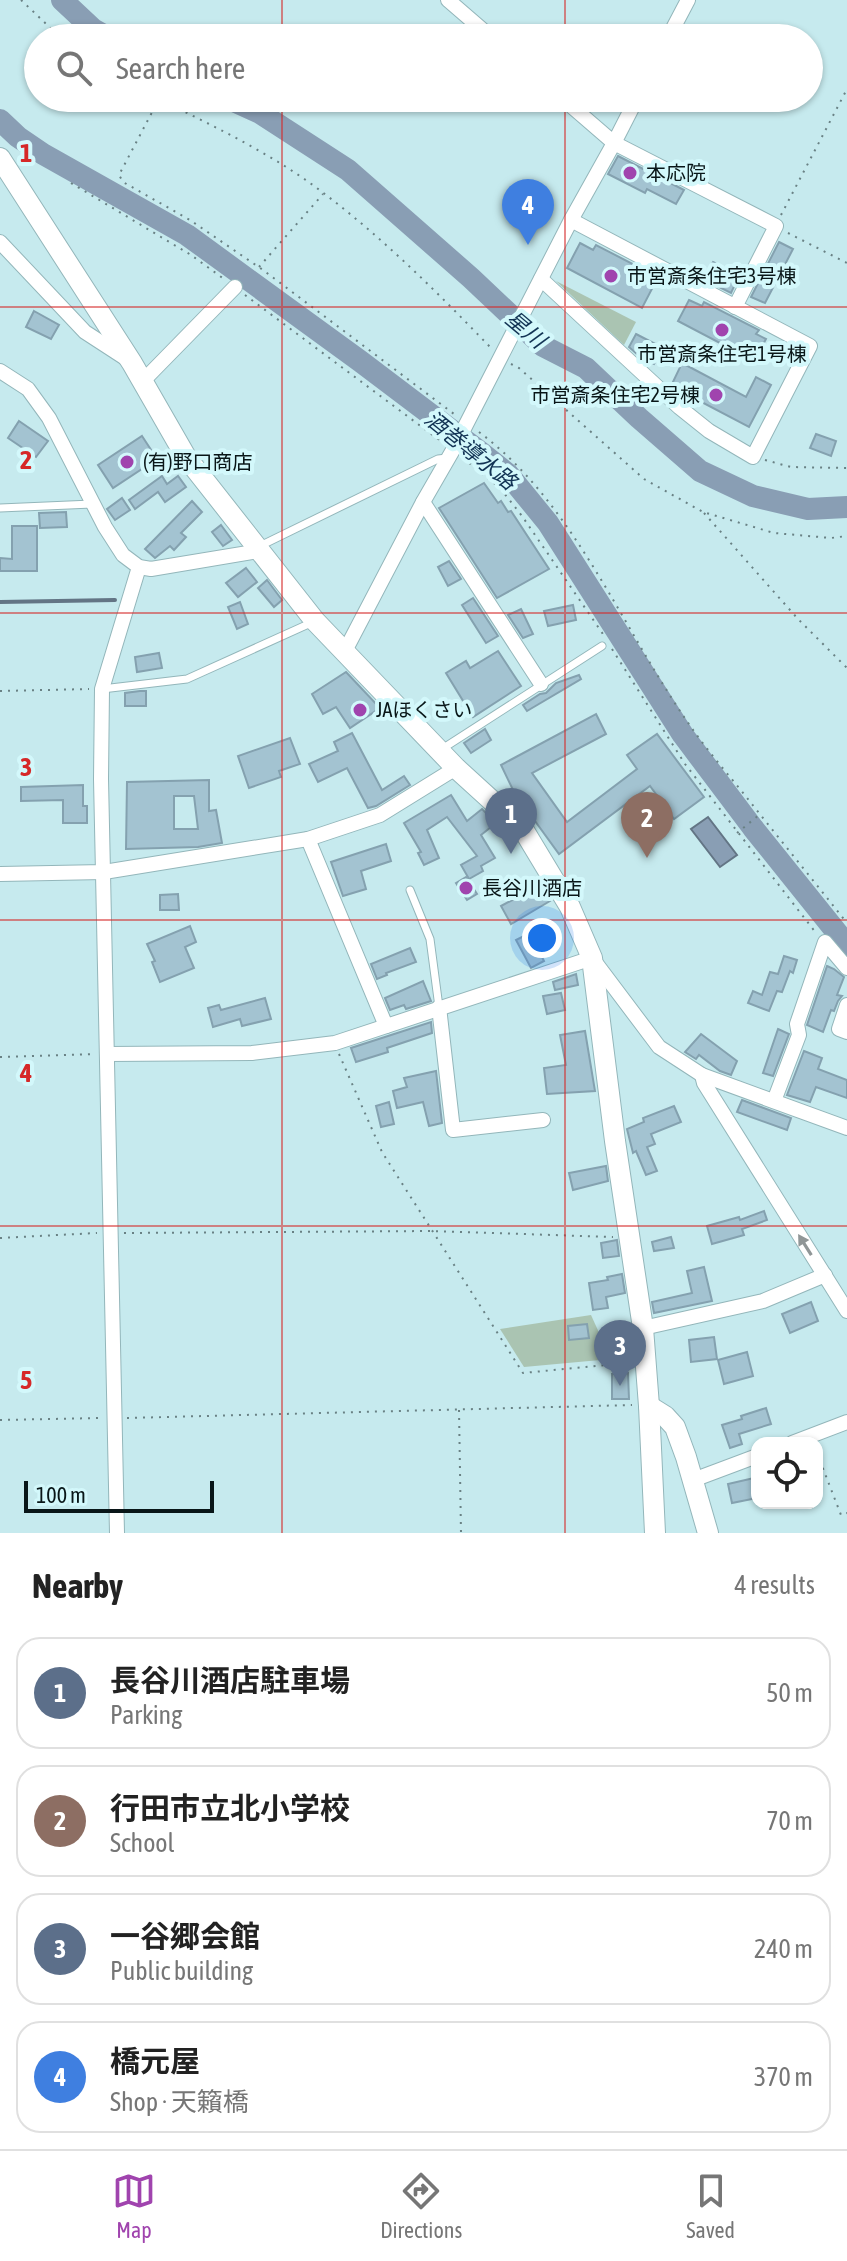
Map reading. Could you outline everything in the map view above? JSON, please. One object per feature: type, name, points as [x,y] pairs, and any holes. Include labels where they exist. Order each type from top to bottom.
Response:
[{"type":"street","points":[[448,0],[476,24]]},
{"type":"street","points":[[675,24],[688,0]]},
{"type":"street","points":[[578,112],[614,143],[776,226],[735,307]]},
{"type":"street","points":[[345,651],[630,112]]},
{"type":"street","points":[[0,158],[137,372],[186,457],[315,621],[456,768],[523,829],[570,907],[592,958],[659,1047],[702,1075],[847,1127]]},
{"type":"street","points":[[540,281],[679,407],[709,431],[753,457],[810,346],[571,220]]},
{"type":"street","points":[[0,242],[85,332],[137,372]]},
{"type":"street","points":[[137,372],[235,287]]},
{"type":"street","points":[[0,371],[28,389],[49,418],[105,527],[123,555],[139,567],[151,569],[259,551]]},
{"type":"street","points":[[423,502],[541,684]]},
{"type":"street","points":[[117,1533],[101,779],[102,689],[139,567]]},
{"type":"street","points":[[0,874],[104,872],[308,839],[380,815],[456,768]]},
{"type":"street","points":[[308,839],[386,1026]]},
{"type":"street","points":[[825,942],[847,968]]},
{"type":"street","points":[[774,1101],[799,1035],[797,1024],[825,942]]},
{"type":"street","points":[[108,1054],[252,1053],[335,1043],[592,958]]},
{"type":"street","points":[[592,958],[643,1328],[655,1533]]},
{"type":"street","points":[[847,1005],[839,1029],[847,1032]]},
{"type":"street","points":[[439,1007],[453,1130],[543,1120]]},
{"type":"street","points":[[702,1075],[704,1083],[847,1311]]},
{"type":"street","points":[[643,1328],[763,1301],[825,1275]]},
{"type":"street","points":[[649,1406],[675,1427],[708,1533]]},
{"type":"street","points":[[808,1437],[847,1422]]},
{"type":"street","points":[[693,1480],[751,1458]]},
{"type":"lane","points":[[259,551],[264,544],[452,452]]},
{"type":"lane","points":[[0,508],[94,504]]},
{"type":"lane","points":[[102,689],[187,679],[315,621]]},
{"type":"lane","points":[[440,750],[602,646]]},
{"type":"lane","points":[[410,890],[430,939],[439,1007]]},
{"type":"path","points":[[21,0],[46,24]]},
{"type":"path","points":[[847,89],[776,226],[847,263]]},
{"type":"path","points":[[151,112],[119,175],[123,182],[190,220],[259,267],[517,463],[538,487],[610,595],[692,729],[847,923]]},
{"type":"path","points":[[185,112],[248,144],[324,193],[458,313],[500,358],[519,368],[644,479],[703,512],[774,533],[831,538],[847,536]]},
{"type":"path","points":[[71,183],[191,255],[500,488],[585,606],[685,764],[825,942]]},
{"type":"path","points":[[259,267],[324,193]]},
{"type":"path","points":[[753,457],[791,467],[847,468]]},
{"type":"path","points":[[703,512],[798,619],[847,668]]},
{"type":"path","points":[[0,691],[102,689]]},
{"type":"path","points":[[737,833],[758,815]]},
{"type":"path","points":[[335,1043],[382,1152],[523,1373],[626,1363]]},
{"type":"path","points":[[0,1057],[108,1054]]},
{"type":"path","points":[[0,1238],[112,1232],[432,1231],[630,1237]]},
{"type":"path","points":[[0,1420],[649,1406]]},
{"type":"path","points":[[459,1410],[461,1533]]},
{"type":"path","points":[[823,1468],[841,1515],[847,1513]]},
{"type":"green space","points":[[556,281],[636,322],[624,345]]},
{"type":"green space","points":[[591,1315],[611,1359],[524,1367],[500,1329]]},
{"type":"water","points":[[708,817],[737,855],[720,867],[691,829]]},
{"type":"building","name":"本応院","points":[[618,156],[684,190],[676,204],[647,189],[645,193],[608,174]]},
{"type":"building","points":[[779,242],[793,249],[765,303],[751,297]]},
{"type":"building","name":"市営斎条住宅3号棟","points":[[580,243],[593,250],[596,245],[650,273],[647,279],[655,283],[642,308],[567,268]]},
{"type":"building","points":[[713,262],[739,276],[731,293],[715,285],[718,279],[707,274]]},
{"type":"building","name":"市営斎条住宅1号棟","points":[[689,300],[702,306],[704,302],[759,330],[756,334],[766,339],[754,361],[678,321]]},
{"type":"building","points":[[34,311],[59,325],[51,339],[26,327]]},
{"type":"building","points":[[636,334],[663,348],[654,364],[629,347]]},
{"type":"building","name":"市営斎条住宅2号棟","points":[[682,363],[746,397],[756,377],[771,385],[749,427],[671,386]]},
{"type":"building","points":[[19,421],[48,441],[36,457],[8,438]]},
{"type":"building","points":[[816,434],[836,441],[831,456],[810,448]]},
{"type":"building","name":"(有)野口商店","points":[[142,436],[157,459],[113,488],[98,465]]},
{"type":"building","points":[[162,476],[167,484],[178,476],[186,487],[165,502],[158,492],[135,509],[129,500]]},
{"type":"building","points":[[484,483],[498,503],[501,501],[508,512],[511,511],[549,569],[497,598],[439,508]]},
{"type":"building","points":[[122,498],[130,510],[115,520],[107,509]]},
{"type":"building","points":[[192,501],[202,512],[181,533],[186,537],[174,550],[170,546],[155,558],[145,549]]},
{"type":"building","points":[[66,512],[67,527],[40,528],[39,513]]},
{"type":"building","points":[[221,525],[232,540],[223,546],[212,532]]},
{"type":"building","points":[[12,526],[37,526],[37,571],[0,571],[0,558],[12,559]]},
{"type":"building","points":[[449,561],[461,579],[448,586],[438,567]]},
{"type":"building","points":[[246,568],[257,582],[238,597],[226,583]]},
{"type":"building","points":[[267,580],[282,600],[274,607],[258,588]]},
{"type":"building","points":[[473,598],[498,636],[486,643],[462,605]]},
{"type":"building","points":[[240,602],[248,624],[237,629],[228,607]]},
{"type":"building","points":[[573,605],[576,620],[548,626],[544,611]]},
{"type":"building","points":[[521,609],[533,634],[523,638],[508,615]]},
{"type":"building","points":[[498,651],[521,686],[473,717],[446,673],[466,661],[470,668]]},
{"type":"building","points":[[159,653],[162,668],[137,672],[135,657]]},
{"type":"building","points":[[346,672],[380,708],[350,728],[336,707],[323,714],[312,694]]},
{"type":"building","points":[[579,675],[581,679],[527,711],[523,705],[546,693],[556,683]]},
{"type":"building","points":[[146,691],[146,706],[125,706],[125,693]]},
{"type":"building","points":[[596,714],[606,734],[532,773],[567,822],[637,769],[627,755],[657,734],[704,797],[674,819],[650,786],[559,854],[514,792],[501,765]]},
{"type":"building","points":[[485,729],[491,740],[471,753],[464,743]]},
{"type":"building","points":[[352,733],[382,790],[404,776],[410,785],[368,808],[347,768],[318,782],[309,764],[338,751],[334,742]]},
{"type":"building","points":[[290,738],[300,764],[279,771],[281,777],[249,788],[238,756]]},
{"type":"building","points":[[209,780],[209,811],[216,810],[222,843],[198,847],[126,849],[127,782]],"holes":[[[174,796],[194,796],[198,829],[174,829]]]},
{"type":"building","points":[[83,785],[87,823],[63,823],[63,800],[21,801],[21,787]]},
{"type":"building","points":[[451,795],[467,821],[482,809],[496,823],[481,835],[495,858],[481,866],[483,871],[469,879],[461,865],[477,856],[447,817],[427,830],[439,858],[424,865],[418,853],[421,852],[404,823]]},
{"type":"building","points":[[386,844],[391,861],[361,871],[366,889],[343,896],[331,862]]},
{"type":"building","name":"長谷川酒店","points":[[466,877],[477,894],[467,900],[456,883]]},
{"type":"building","points":[[541,886],[550,901],[511,924],[501,906]]},
{"type":"building","points":[[178,894],[179,910],[160,910],[160,895]]},
{"type":"building","points":[[190,926],[196,942],[185,947],[194,968],[160,982],[147,944]]},
{"type":"building","points":[[540,928],[545,938],[535,943],[544,961],[531,968],[516,940]]},
{"type":"building","points":[[410,948],[416,962],[377,979],[371,964]]},
{"type":"building","points":[[784,956],[797,960],[793,973],[790,971],[782,992],[777,991],[769,1011],[748,1003],[753,991],[762,995],[770,972],[778,974]]},
{"type":"building","points":[[827,966],[844,977],[837,995],[842,996],[834,1011],[831,1010],[823,1032],[807,1025]]},
{"type":"building","points":[[576,974],[578,985],[555,990],[553,982]]},
{"type":"building","points":[[423,981],[431,1001],[406,1009],[404,1005],[390,1010],[385,998]]},
{"type":"building","points":[[561,993],[565,1010],[547,1014],[543,996]]},
{"type":"building","points":[[265,998],[271,1019],[242,1026],[240,1019],[213,1027],[208,1008],[219,1005],[221,1010]]},
{"type":"building","points":[[431,1022],[432,1033],[356,1062],[351,1048]]},
{"type":"building","points":[[778,1029],[789,1034],[773,1076],[763,1073]]},
{"type":"building","points":[[585,1031],[595,1091],[547,1094],[544,1068],[566,1065],[560,1035]]},
{"type":"building","points":[[701,1034],[737,1061],[731,1075],[720,1071],[699,1055],[696,1059],[685,1052]]},
{"type":"building","points":[[804,1051],[822,1058],[818,1069],[847,1080],[847,1098],[816,1087],[810,1102],[787,1095]]},
{"type":"building","points":[[436,1071],[442,1123],[429,1126],[423,1102],[397,1108],[393,1091],[407,1087],[404,1078]]},
{"type":"building","points":[[742,1100],[791,1118],[787,1130],[737,1112]]},
{"type":"building","points":[[389,1102],[394,1124],[381,1127],[376,1106]]},
{"type":"building","points":[[674,1106],[681,1122],[651,1134],[655,1144],[647,1147],[657,1171],[646,1175],[636,1151],[633,1153],[627,1129],[644,1122],[643,1118]]},
{"type":"building","points":[[606,1166],[608,1181],[573,1190],[569,1173]]},
{"type":"building","points":[[764,1211],[767,1220],[742,1229],[744,1235],[712,1244],[707,1226],[739,1217],[740,1220]]},
{"type":"building","points":[[671,1237],[674,1248],[654,1251],[652,1242]]},
{"type":"building","points":[[617,1240],[619,1256],[603,1258],[601,1243]]},
{"type":"building","points":[[704,1267],[712,1301],[654,1313],[652,1302],[692,1293],[687,1271]]},
{"type":"building","points":[[622,1274],[625,1293],[606,1297],[608,1308],[593,1310],[589,1283]]},
{"type":"building","points":[[811,1302],[818,1321],[790,1333],[782,1314]]},
{"type":"building","points":[[587,1324],[589,1338],[569,1340],[568,1326]]},
{"type":"building","points":[[714,1337],[717,1359],[691,1362],[689,1340]]},
{"type":"building","points":[[747,1352],[753,1376],[724,1384],[718,1360]]},
{"type":"building","points":[[628,1373],[629,1399],[612,1399],[612,1374]]},
{"type":"building","points":[[766,1408],[771,1424],[739,1434],[742,1444],[730,1448],[722,1425]]},
{"type":"building","points":[[751,1479],[751,1499],[732,1503],[728,1484]]},
{"type":"waterway","name":"星川","points":[[62,0],[88,24]]},
{"type":"waterway","name":"星川","points":[[258,112],[348,170],[543,346],[586,368],[700,471],[753,496],[808,509],[847,507]]},
{"type":"waterway","name":"酒巻導水路","points":[[0,120],[43,154],[187,235],[508,474],[548,523],[683,735],[847,945]]},
{"type":"waterway","points":[[0,602],[115,600]]},
{"type":"place","name":"本応院","points":[[630,173]]},
{"type":"place","name":"橋元屋","points":[[528,245]]},
{"type":"place","name":"市営斎条住宅3号棟","points":[[611,276]]},
{"type":"place","name":"市営斎条住宅1号棟","points":[[722,330]]},
{"type":"place","name":"市営斎条住宅2号棟","points":[[716,395]]},
{"type":"place","name":"(有)野口商店","points":[[127,462]]},
{"type":"place","name":"JAほくさい","points":[[360,710]]},
{"type":"place","name":"長谷川酒店駐車場","points":[[511,854]]},
{"type":"place","name":"行田市立北小学校","points":[[647,858]]},
{"type":"place","name":"長谷川酒店","points":[[466,888]]},
{"type":"place","name":"一谷郷会館","points":[[620,1386]]}]
